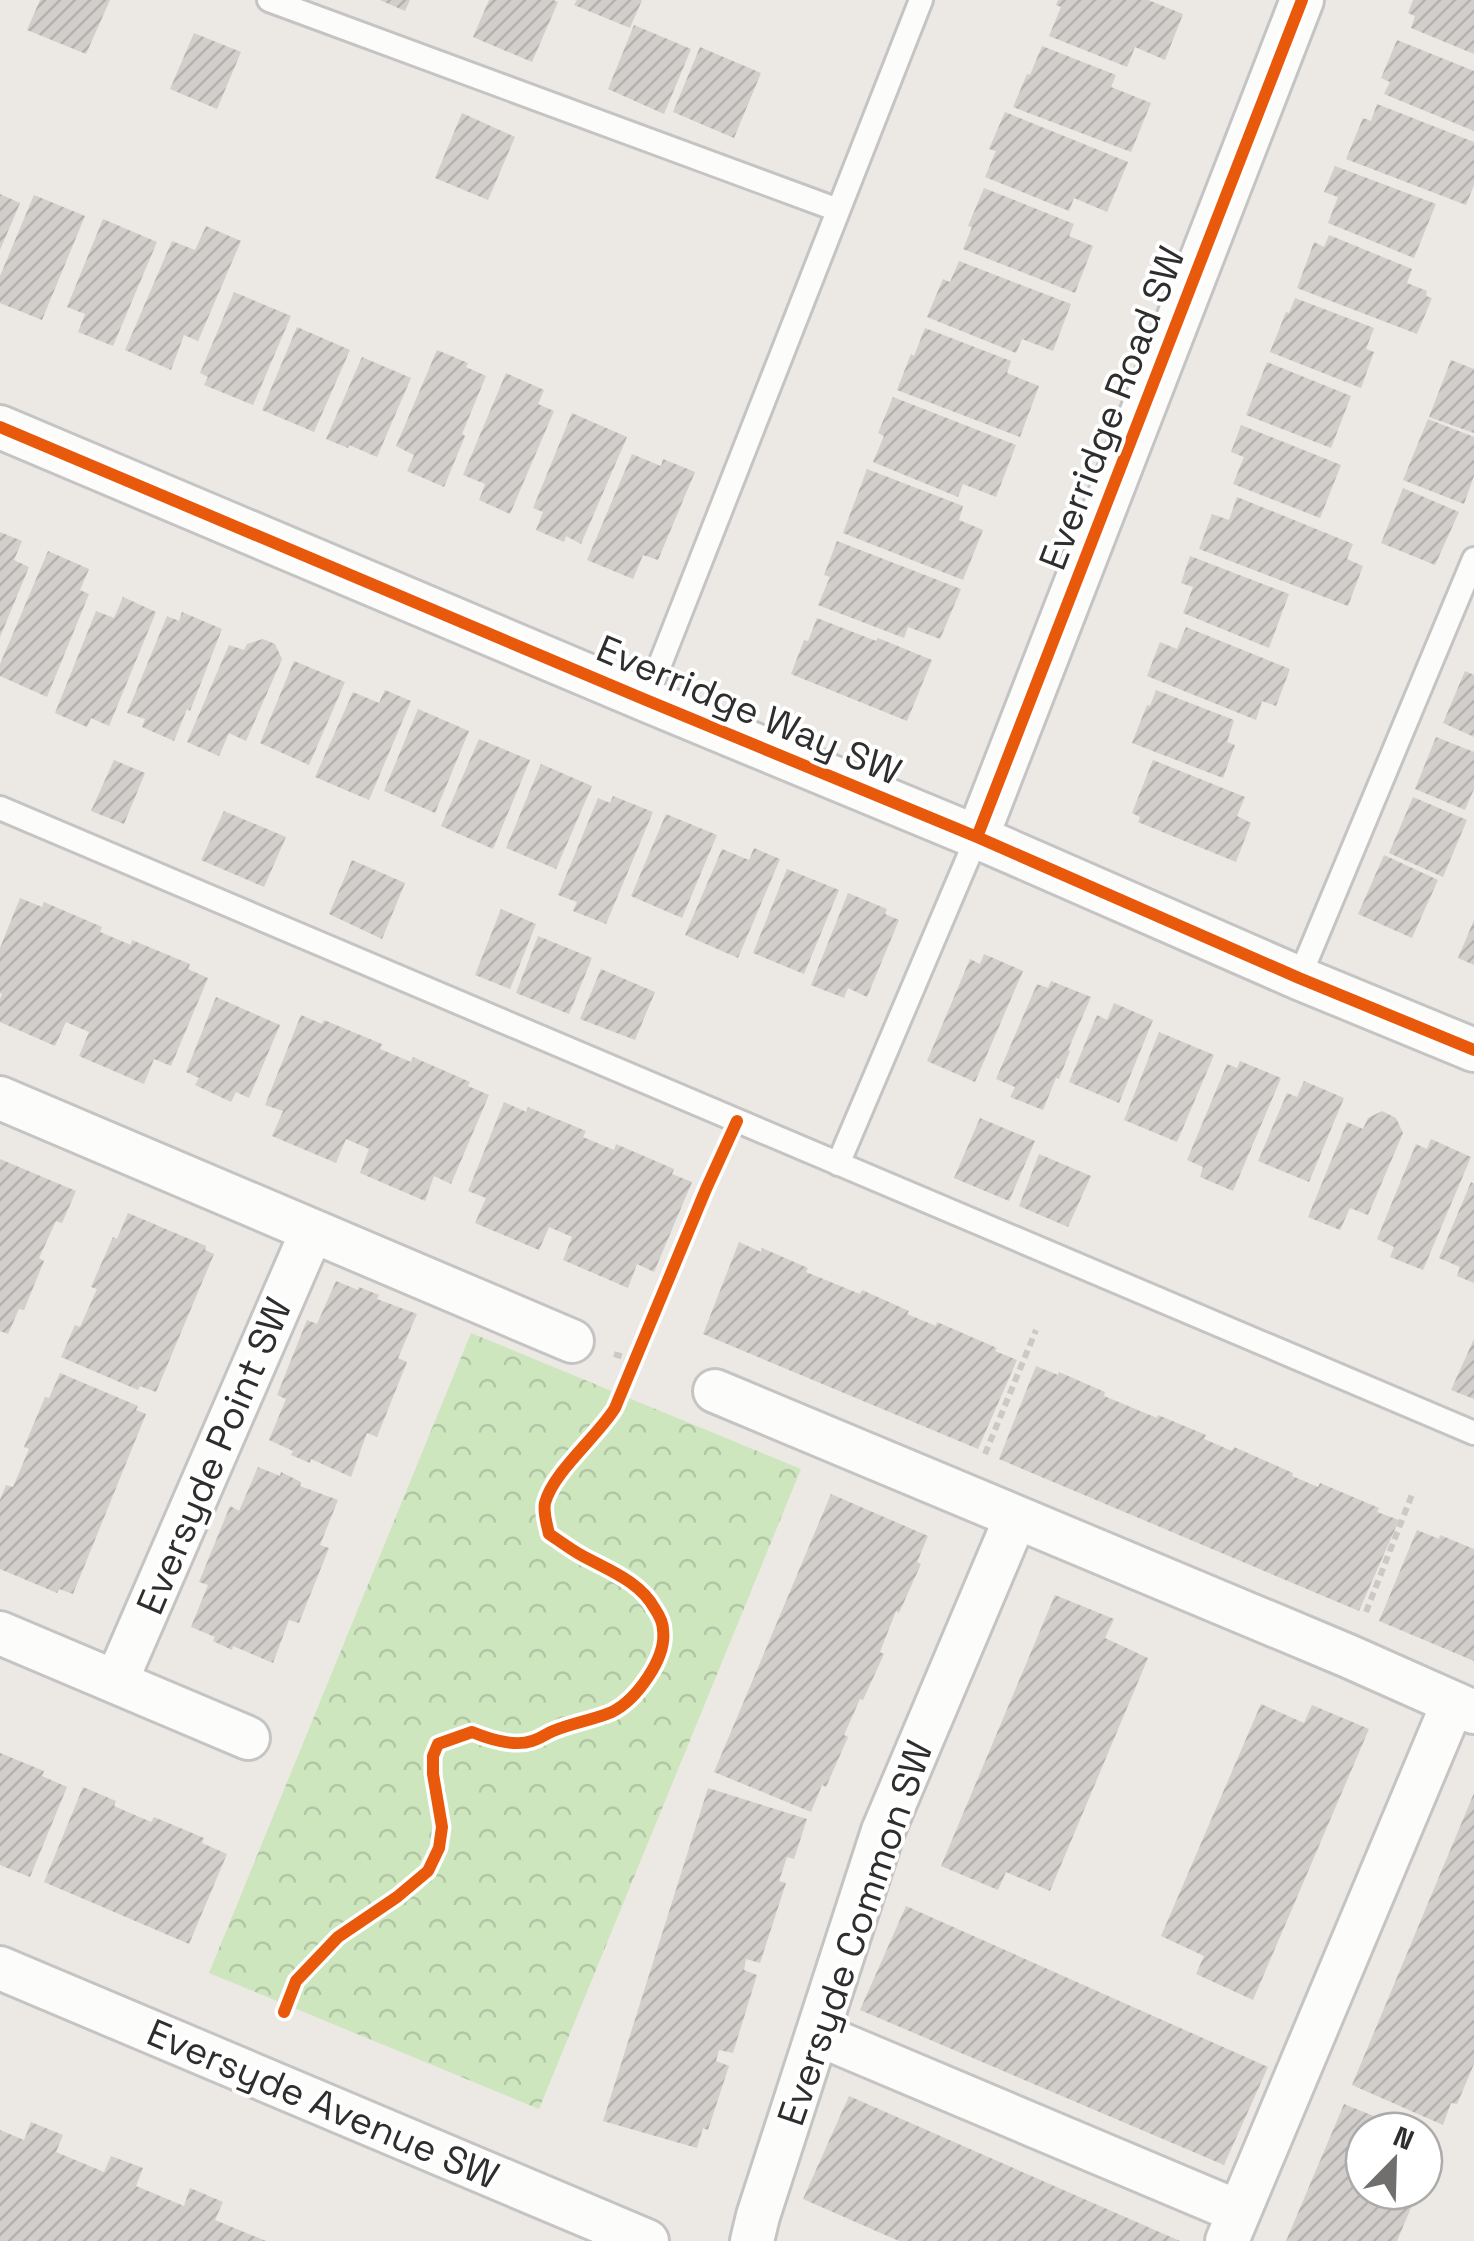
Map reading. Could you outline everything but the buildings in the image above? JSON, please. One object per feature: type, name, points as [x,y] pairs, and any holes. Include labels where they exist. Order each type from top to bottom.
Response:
[{"type":"street","name":"Everridge Road SW","points":[[976,837],[1302,0]]},
{"type":"street","name":"Everridge Way SW","points":[[0,427],[1474,1050]]},
{"type":"street","points":[[0,1098],[572,1341]]},
{"type":"street","name":"Eversyde Point SW","points":[[116,1682],[312,1231]]},
{"type":"street","points":[[715,1390],[1464,1707],[1233,2226],[817,2034]]},
{"type":"street","name":"Eversyde Common SW","points":[[752,2241],[883,1831],[1016,1517]]},
{"type":"street","points":[[0,1633],[248,1738]]},
{"type":"street","name":"Eversyde Avenue SW","points":[[0,1968],[647,2241]]},
{"type":"lane","points":[[269,0],[838,210]]},
{"type":"lane","points":[[646,700],[921,0]]},
{"type":"lane","points":[[1299,978],[1474,559]]},
{"type":"lane","points":[[0,808],[1474,1433]]},
{"type":"lane","points":[[838,1164],[976,837]]},
{"type":"path","points":[[968,1496],[1036,1330]]},
{"type":"path","points":[[1348,1656],[1413,1492]]},
{"type":"green space","points":[[471,1333],[801,1469],[539,2109],[209,1973]]},
{"type":"cycle path","points":[[977,837],[1302,0]]},
{"type":"cycle path","points":[[0,427],[1474,1050]]},
{"type":"cycle path","points":[[284,2012],[296,1981],[338,1937],[428,1871],[439,1848],[442,1827],[433,1774],[438,1744],[472,1732],[525,1743],[605,1715],[631,1698],[655,1665],[663,1628],[649,1599],[622,1577],[549,1534],[545,1503],[557,1479],[615,1408],[737,1121]]}]
